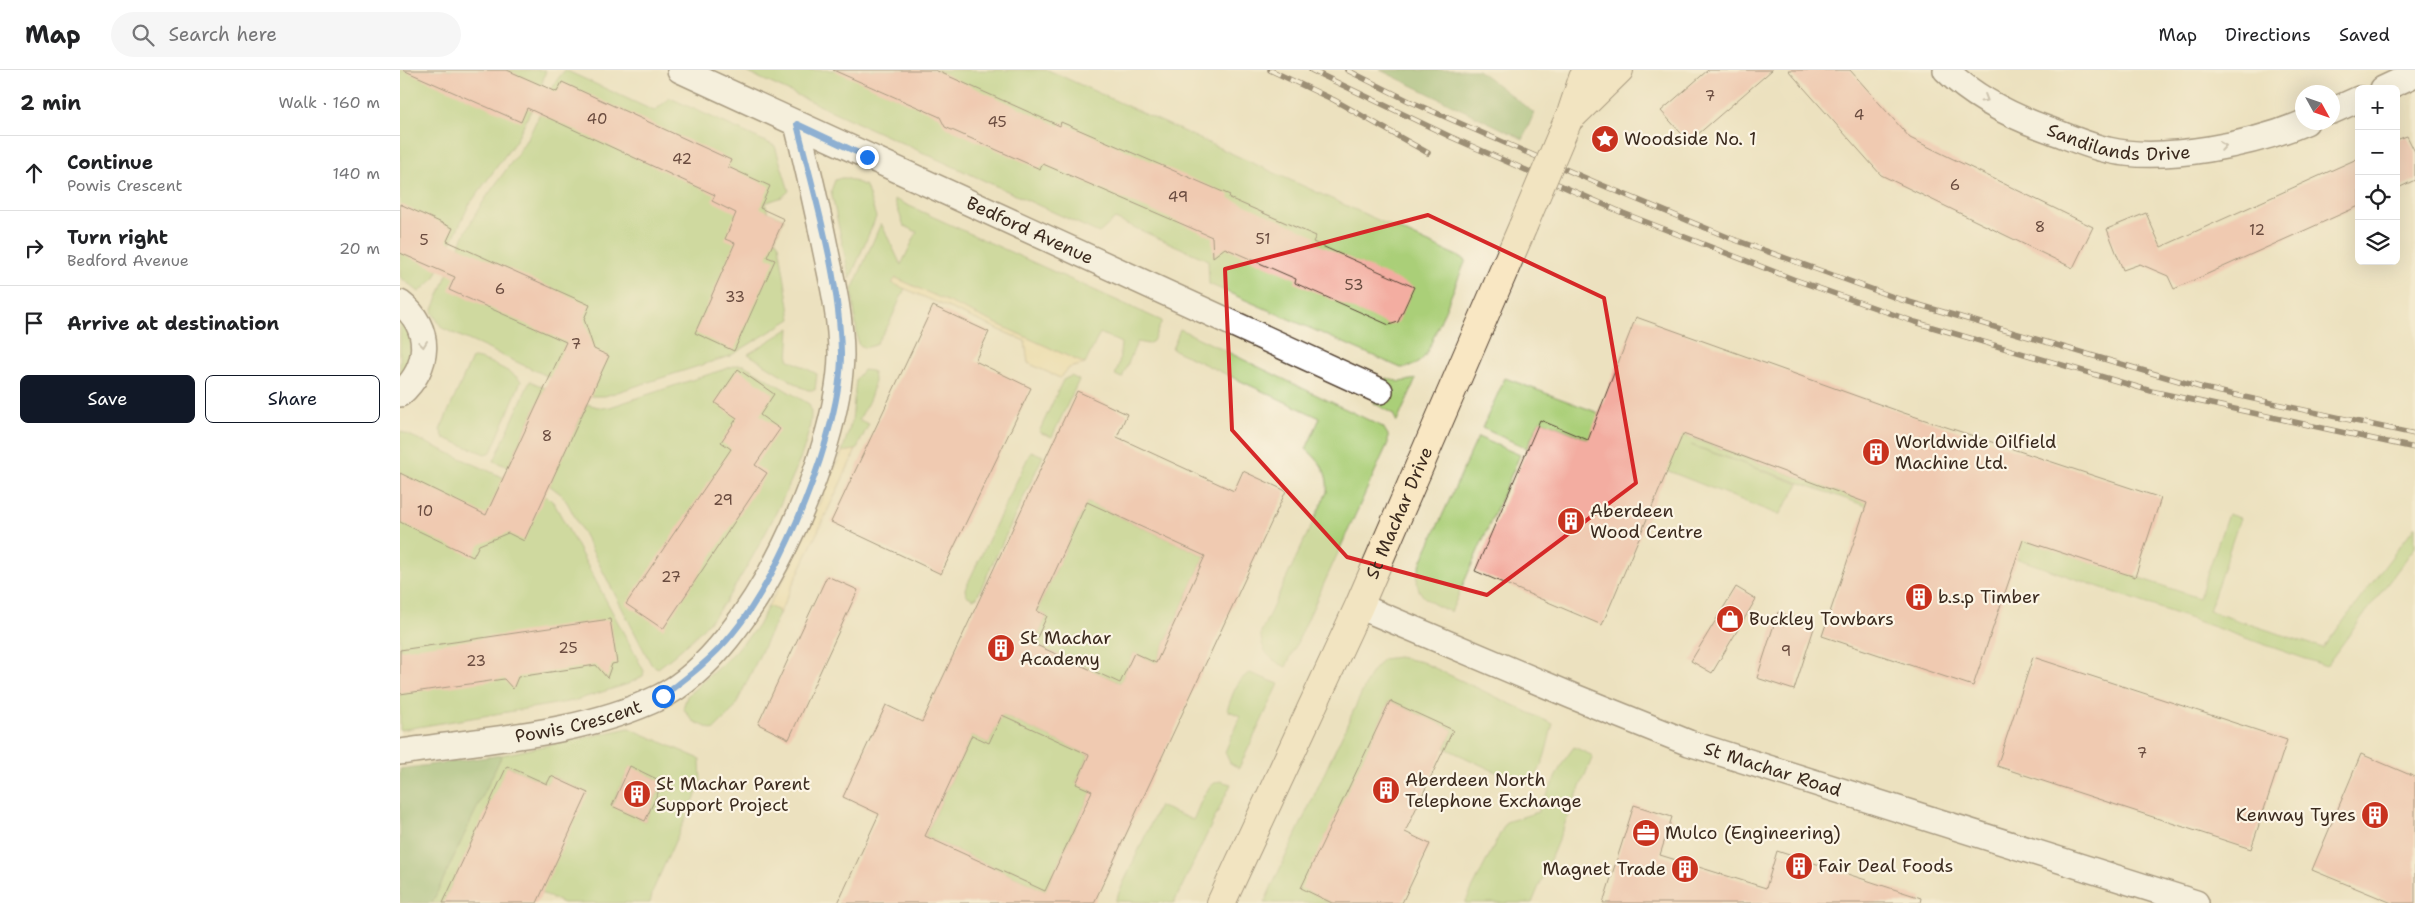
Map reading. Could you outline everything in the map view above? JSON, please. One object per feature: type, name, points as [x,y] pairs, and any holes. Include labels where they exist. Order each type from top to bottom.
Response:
[{"type":"main road","name":"St Machar Drive","points":[[1222,903],[1359,606],[1568,120],[1583,78],[1589,70]]},
{"type":"main road","name":"St Machar Drive","points":[[1568,120],[1618,70]]},
{"type":"street","name":"Bedford Avenue","points":[[680,70],[1380,391]]},
{"type":"street","name":"Sandilands Drive","points":[[1946,70],[1960,83],[2018,119],[2109,151],[2163,154],[2227,146],[2278,135],[2295,127]]},
{"type":"street","points":[[2392,85],[2415,74]]},
{"type":"street","points":[[2340,107],[2355,101]]},
{"type":"street","name":"Powis Crescent","points":[[400,752],[579,725],[630,710],[663,696],[697,670],[733,633],[757,599],[782,550],[808,491],[826,440],[838,389],[841,355],[834,287],[797,124]]},
{"type":"street","points":[[400,303],[410,310],[421,331],[425,350],[420,369],[409,386],[400,394]]},
{"type":"street","name":"St Machar Road","points":[[1359,606],[1689,743],[2196,903]]},
{"type":"highlighted area","points":[[1428,215],[1604,298],[1636,483],[1487,595],[1347,557],[1232,430],[1225,269]]},
{"type":"green space","points":[[400,70],[546,70],[538,97],[515,142],[469,205],[434,279],[419,292],[400,277]]},
{"type":"green space","points":[[565,70],[654,111],[670,98],[775,146],[789,191],[782,197],[765,203],[768,212],[784,219],[775,239],[779,244],[791,319],[730,356],[605,396],[591,396],[442,328],[432,312],[461,242],[478,209],[533,129],[553,85]]},
{"type":"green space","points":[[742,70],[1048,70],[1466,260],[1427,353],[1416,364],[1401,368],[1209,284],[1208,260],[1115,219],[1099,233]]},
{"type":"green space","points":[[1380,70],[1478,70],[1534,113],[1523,139]]},
{"type":"green space","points":[[846,178],[866,186],[876,217],[850,279],[831,191],[835,180]]},
{"type":"green space","points":[[894,199],[1162,321],[1153,341],[1148,344],[1137,342],[1122,378],[1115,375],[1119,364],[1121,343],[1100,333],[1085,364],[896,278],[893,283],[905,288],[889,324],[875,345],[865,348],[858,344],[852,290],[881,223],[901,265],[917,232],[904,226]]},
{"type":"green space","points":[[400,318],[405,325],[410,339],[410,353],[400,375]]},
{"type":"green space","points":[[790,328],[788,359],[817,374],[815,390],[801,387],[748,354]]},
{"type":"green space","points":[[1180,329],[1383,427],[1388,435],[1388,443],[1286,667],[1267,654],[1262,644],[1261,632],[1327,492],[1327,479],[1323,468],[1306,449],[1320,418],[1172,349]]},
{"type":"green space","points":[[472,358],[498,366],[521,381],[493,448],[491,452],[485,454],[444,438],[440,430]]},
{"type":"green space","points":[[737,365],[744,365],[809,404],[811,421],[805,445],[778,508],[730,594],[719,610],[698,633],[658,668],[651,664],[568,504],[562,495],[549,485],[587,404],[602,408],[610,407]]},
{"type":"green space","points":[[863,370],[872,371],[874,377],[871,396],[859,420],[869,424],[856,450],[842,452],[852,420],[856,379]]},
{"type":"green space","points":[[1071,376],[1079,380],[1052,437],[1039,432],[1063,380]]},
{"type":"green space","points":[[1386,378],[1400,382],[1416,379],[1397,422],[1393,414],[1374,403]]},
{"type":"green space","points":[[1505,378],[1599,413],[1602,405],[1873,505],[1879,491],[2199,598],[2228,514],[2240,518],[2209,611],[2323,648],[2415,526],[2415,547],[2326,666],[1691,445],[1799,484],[1779,515],[1540,420],[1527,448],[1482,428]]},
{"type":"green space","points":[[530,381],[545,388],[508,467],[494,461]]},
{"type":"green space","points":[[400,431],[549,498],[554,503],[644,671],[643,676],[628,684],[573,701],[400,730]]},
{"type":"green space","points":[[1478,437],[1520,455],[1451,612],[1426,599],[1421,594],[1417,580],[1418,571]]},
{"type":"green space","points":[[1031,451],[1043,456],[977,597],[973,599],[966,595],[965,589]]},
{"type":"green space","points":[[1087,502],[1205,556],[1156,663],[1134,653],[1120,683],[1034,644],[1047,616],[1037,611]]},
{"type":"green space","points":[[768,606],[778,610],[779,614],[734,709],[713,730],[693,721],[683,708],[687,696],[733,654],[758,626]]},
{"type":"green space","points":[[1398,657],[1422,662],[1553,724],[1539,771],[1528,783],[1515,781],[1445,748],[1453,730],[1390,701],[1302,888],[1332,903],[1264,903],[1371,673],[1383,659]]},
{"type":"green space","points":[[1250,673],[1279,684],[1239,768],[1230,763],[1225,752],[1240,716],[1227,710],[1241,679]]},
{"type":"green space","points":[[1002,715],[1089,755],[1076,783],[1092,791],[1045,891],[925,836],[972,735],[989,743]]},
{"type":"green space","points":[[629,728],[700,759],[701,784],[653,890],[650,903],[563,903],[541,893],[587,793],[552,776],[547,784],[508,766],[443,903],[432,903],[502,755]],"holes":[[[630,767],[663,782],[645,821],[612,805]]]},
{"type":"green space","points":[[1574,747],[1593,756],[1532,903],[1465,903],[1506,822],[1538,812],[1563,762]]},
{"type":"green space","points":[[502,755],[432,903],[400,903],[400,769]]},
{"type":"green space","points":[[1220,781],[1231,784],[1174,903],[1115,901],[1159,806],[1193,820],[1206,791]]},
{"type":"sand","points":[[896,278],[1085,364],[1069,368],[1060,378],[1028,363],[1025,341],[892,283]]},
{"type":"sand","points":[[856,450],[779,614],[778,610],[768,606],[792,565],[842,452]]},
{"type":"building","points":[[403,70],[507,70],[557,92],[562,82],[731,160],[728,167],[770,186],[760,208],[784,219],[767,257],[775,260],[734,351],[695,333],[735,243],[725,239],[736,213],[712,201],[715,195],[527,108],[521,122]]},
{"type":"building","points":[[833,70],[935,70],[1060,126],[1061,122],[1230,195],[1229,198],[1316,236],[1313,242],[1414,287],[1398,322],[1389,325],[1295,283],[1296,279],[1225,248],[1213,257],[1212,237],[1043,164],[1040,169],[945,127],[940,117]]},
{"type":"building","points":[[1708,70],[1772,70],[1689,142],[1661,111]]},
{"type":"building","points":[[1788,70],[1850,70],[1910,138],[2093,227],[2073,268],[1881,175]]},
{"type":"building","points":[[2407,136],[2415,152],[2415,180],[2400,187],[2400,175],[2400,139]]},
{"type":"building","points":[[2355,160],[2355,208],[2174,289],[2168,276],[2140,264],[2123,270],[2107,229],[2146,213],[2161,247]]},
{"type":"building","points":[[400,204],[453,228],[447,241],[590,305],[584,319],[594,349],[609,356],[524,541],[508,533],[479,545],[473,557],[400,522],[400,473],[486,515],[566,342],[449,290],[455,277],[400,253]]},
{"type":"building","points":[[933,306],[989,332],[975,361],[1031,388],[941,574],[831,522]]},
{"type":"building","points":[[1636,317],[1904,413],[2161,498],[2135,577],[2023,540],[1973,686],[1822,636],[1867,503],[1683,434],[1602,625],[1475,571],[1540,420],[1588,440]]},
{"type":"building","points":[[738,369],[774,394],[760,415],[780,429],[755,465],[767,473],[663,629],[626,604],[731,449],[721,442],[737,418],[715,403]]},
{"type":"building","name":"St Machar Academy","points":[[1077,391],[1127,414],[1117,437],[1234,491],[1243,471],[1286,491],[1094,903],[838,903],[879,814],[843,797],[886,705],[922,722]],"holes":[[[1087,502],[1205,556],[1156,663],[1134,653],[1120,683],[1034,644],[1047,616],[1037,611]],[[1002,715],[1089,755],[1076,784],[1092,791],[1045,891],[925,836],[972,735],[989,743]]]},
{"type":"building","points":[[827,576],[858,590],[789,739],[758,724]]},
{"type":"building","name":"Buckley Towbars","points":[[1736,587],[1756,599],[1712,673],[1691,661]]},
{"type":"building","points":[[1778,612],[1815,625],[1794,690],[1757,678]]},
{"type":"building","points":[[610,619],[617,663],[612,664],[607,678],[596,665],[518,677],[513,689],[504,679],[400,694],[400,650]]},
{"type":"building","points":[[2033,657],[2287,740],[2251,849],[1997,766]]},
{"type":"building","name":"Aberdeen North Telephone Exchange","points":[[1390,701],[1453,730],[1405,832],[1430,844],[1402,903],[1332,903],[1301,888]]},
{"type":"building","name":"Kenway Tyres","points":[[2361,754],[2415,777],[2415,903],[2392,903],[2312,870]]},
{"type":"building","points":[[507,766],[547,784],[551,776],[588,793],[537,903],[443,903]]},
{"type":"building","name":"St Machar Parent Support Project","points":[[630,766],[663,782],[645,821],[612,806]]},
{"type":"building","points":[[1634,805],[1672,817],[1660,855],[1766,888],[1777,851],[1921,898],[1920,903],[1603,903]]},
{"type":"railway","points":[[1270,70],[1334,100],[1428,153]]},
{"type":"railway","points":[[1311,70],[1451,137],[1623,213],[1793,279],[1915,322],[2151,391],[2415,448]]},
{"type":"railway","points":[[1347,70],[1409,101],[1597,183],[1730,238],[1899,299],[2203,388],[2415,434]]},
{"type":"place","name":"Woodside No. 1","points":[[1605,139]]},
{"type":"place","name":"Worldwide Oilfield Machine Ltd.","points":[[1876,452]]},
{"type":"place","name":"Aberdeen Wood Centre","points":[[1571,521]]},
{"type":"place","name":"b.s.p Timber","points":[[1919,597]]},
{"type":"place","name":"Buckley Towbars","points":[[1730,619]]},
{"type":"place","name":"St Machar Academy","points":[[1001,648]]},
{"type":"place","name":"Aberdeen North Telephone Exchange","points":[[1386,790]]},
{"type":"place","name":"St Machar Parent Support Project","points":[[637,794]]},
{"type":"place","name":"Kenway Tyres","points":[[2375,815]]},
{"type":"place","name":"Mulco (Engineering)","points":[[1646,833]]},
{"type":"place","name":"Fair Deal Foods","points":[[1799,866]]},
{"type":"place","name":"Magnet Trade","points":[[1685,869]]},
{"type":"route","points":[[663,696],[697,670],[733,633],[757,599],[782,550],[808,491],[826,440],[837,398],[841,355],[834,287],[797,124],[867,157]]}]
